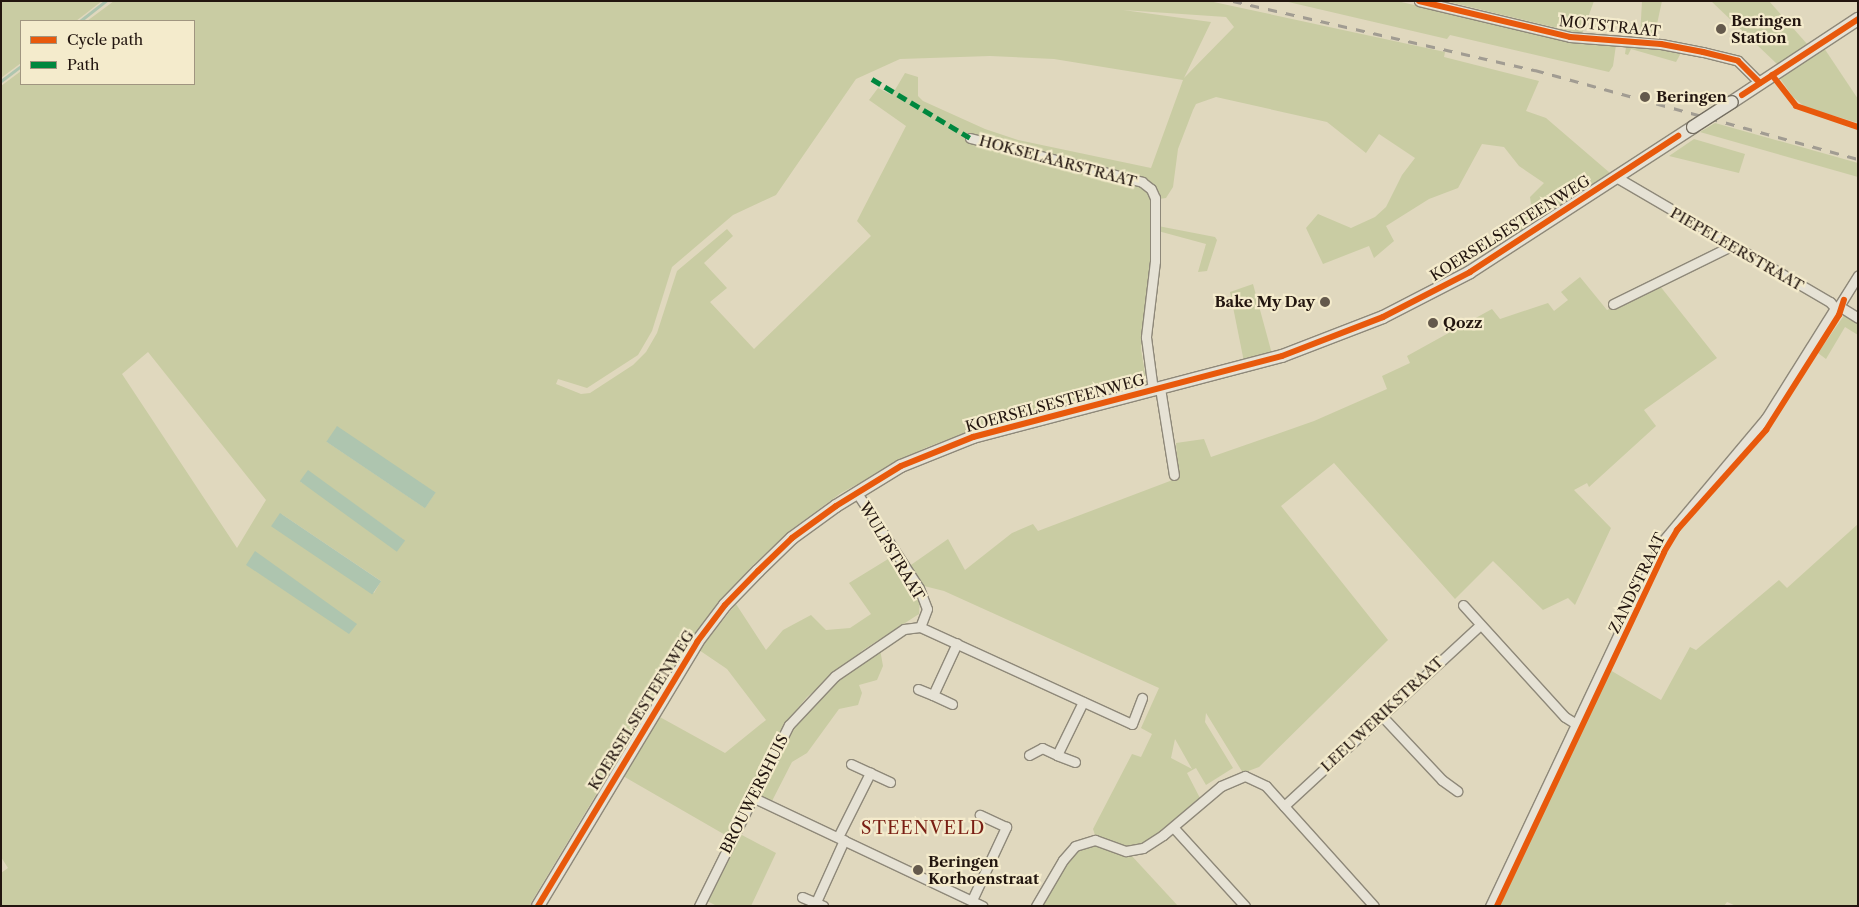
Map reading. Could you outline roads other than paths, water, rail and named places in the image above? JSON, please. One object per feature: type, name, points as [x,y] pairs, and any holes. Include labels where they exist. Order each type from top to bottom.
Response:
[{"type":"street","name":"MOTSTRAAT","points":[[1418,1],[1570,36],[1676,46],[1721,56],[1746,65],[1760,84]]},
{"type":"street","name":"KOERSELSESTEENWEG","points":[[538,906],[675,675],[725,605],[792,538],[857,493],[901,466],[973,437],[1282,356],[1383,317],[1470,272],[1858,19]]},
{"type":"street","name":"HOKSELAARSTRAAT","points":[[970,138],[1142,182],[1150,188],[1155,198],[1155,261],[1146,337],[1174,475]]},
{"type":"street","name":"PIEPELEERSTRAAT","points":[[1616,176],[1731,246],[1858,318]]},
{"type":"street","points":[[1613,304],[1731,246]]},
{"type":"street","name":"ZANDSTRAAT","points":[[1490,906],[1662,542],[1762,424],[1858,275]]},
{"type":"street","name":"WULPSTRAAT","points":[[857,493],[919,588],[927,609],[920,627]]},
{"type":"street","points":[[1463,605],[1565,717],[1576,724]]},
{"type":"street","name":"LEEUWERIKSTRAAT","points":[[1284,806],[1480,625]]},
{"type":"street","points":[[920,627],[1132,724],[1142,698]]},
{"type":"street","name":"BROUWERSHUIS","points":[[699,906],[789,725],[816,694],[835,676],[904,629],[920,627]]},
{"type":"street","points":[[933,695],[957,643]]},
{"type":"street","points":[[918,689],[952,704]]},
{"type":"street","points":[[1057,754],[1082,702]]},
{"type":"street","points":[[1381,715],[1442,780],[1457,792]]},
{"type":"street","points":[[1029,755],[1042,748],[1075,762]]},
{"type":"street","points":[[851,764],[890,782]]},
{"type":"street","points":[[802,896],[819,904],[841,838],[870,773]]},
{"type":"street","points":[[1036,906],[1063,860],[1075,846],[1095,840],[1133,850],[1153,843],[1236,777],[1258,780],[1284,806],[1374,906]]},
{"type":"street","points":[[752,797],[983,906]]},
{"type":"street","points":[[972,900],[1006,827],[980,815]]},
{"type":"street","points":[[1173,827],[1245,906]]},
{"type":"waterway","points":[[81,20],[106,1]]},
{"type":"waterway","points":[[1,81],[20,67]]},
{"type":"railway","points":[[1233,1],[1535,70],[1858,159]]},
{"type":"place","name":"Beringen Station","points":[[1721,29]]},
{"type":"place","name":"Beringen","points":[[1645,97]]},
{"type":"place","name":"Bake My Day","points":[[1325,302]]},
{"type":"place","name":"Qozz","points":[[1433,323]]},
{"type":"place","name":"Beringen Korhoenstraat","points":[[918,870]]},
{"type":"district","name":"STEENVELD","points":[[923,828]]}]
